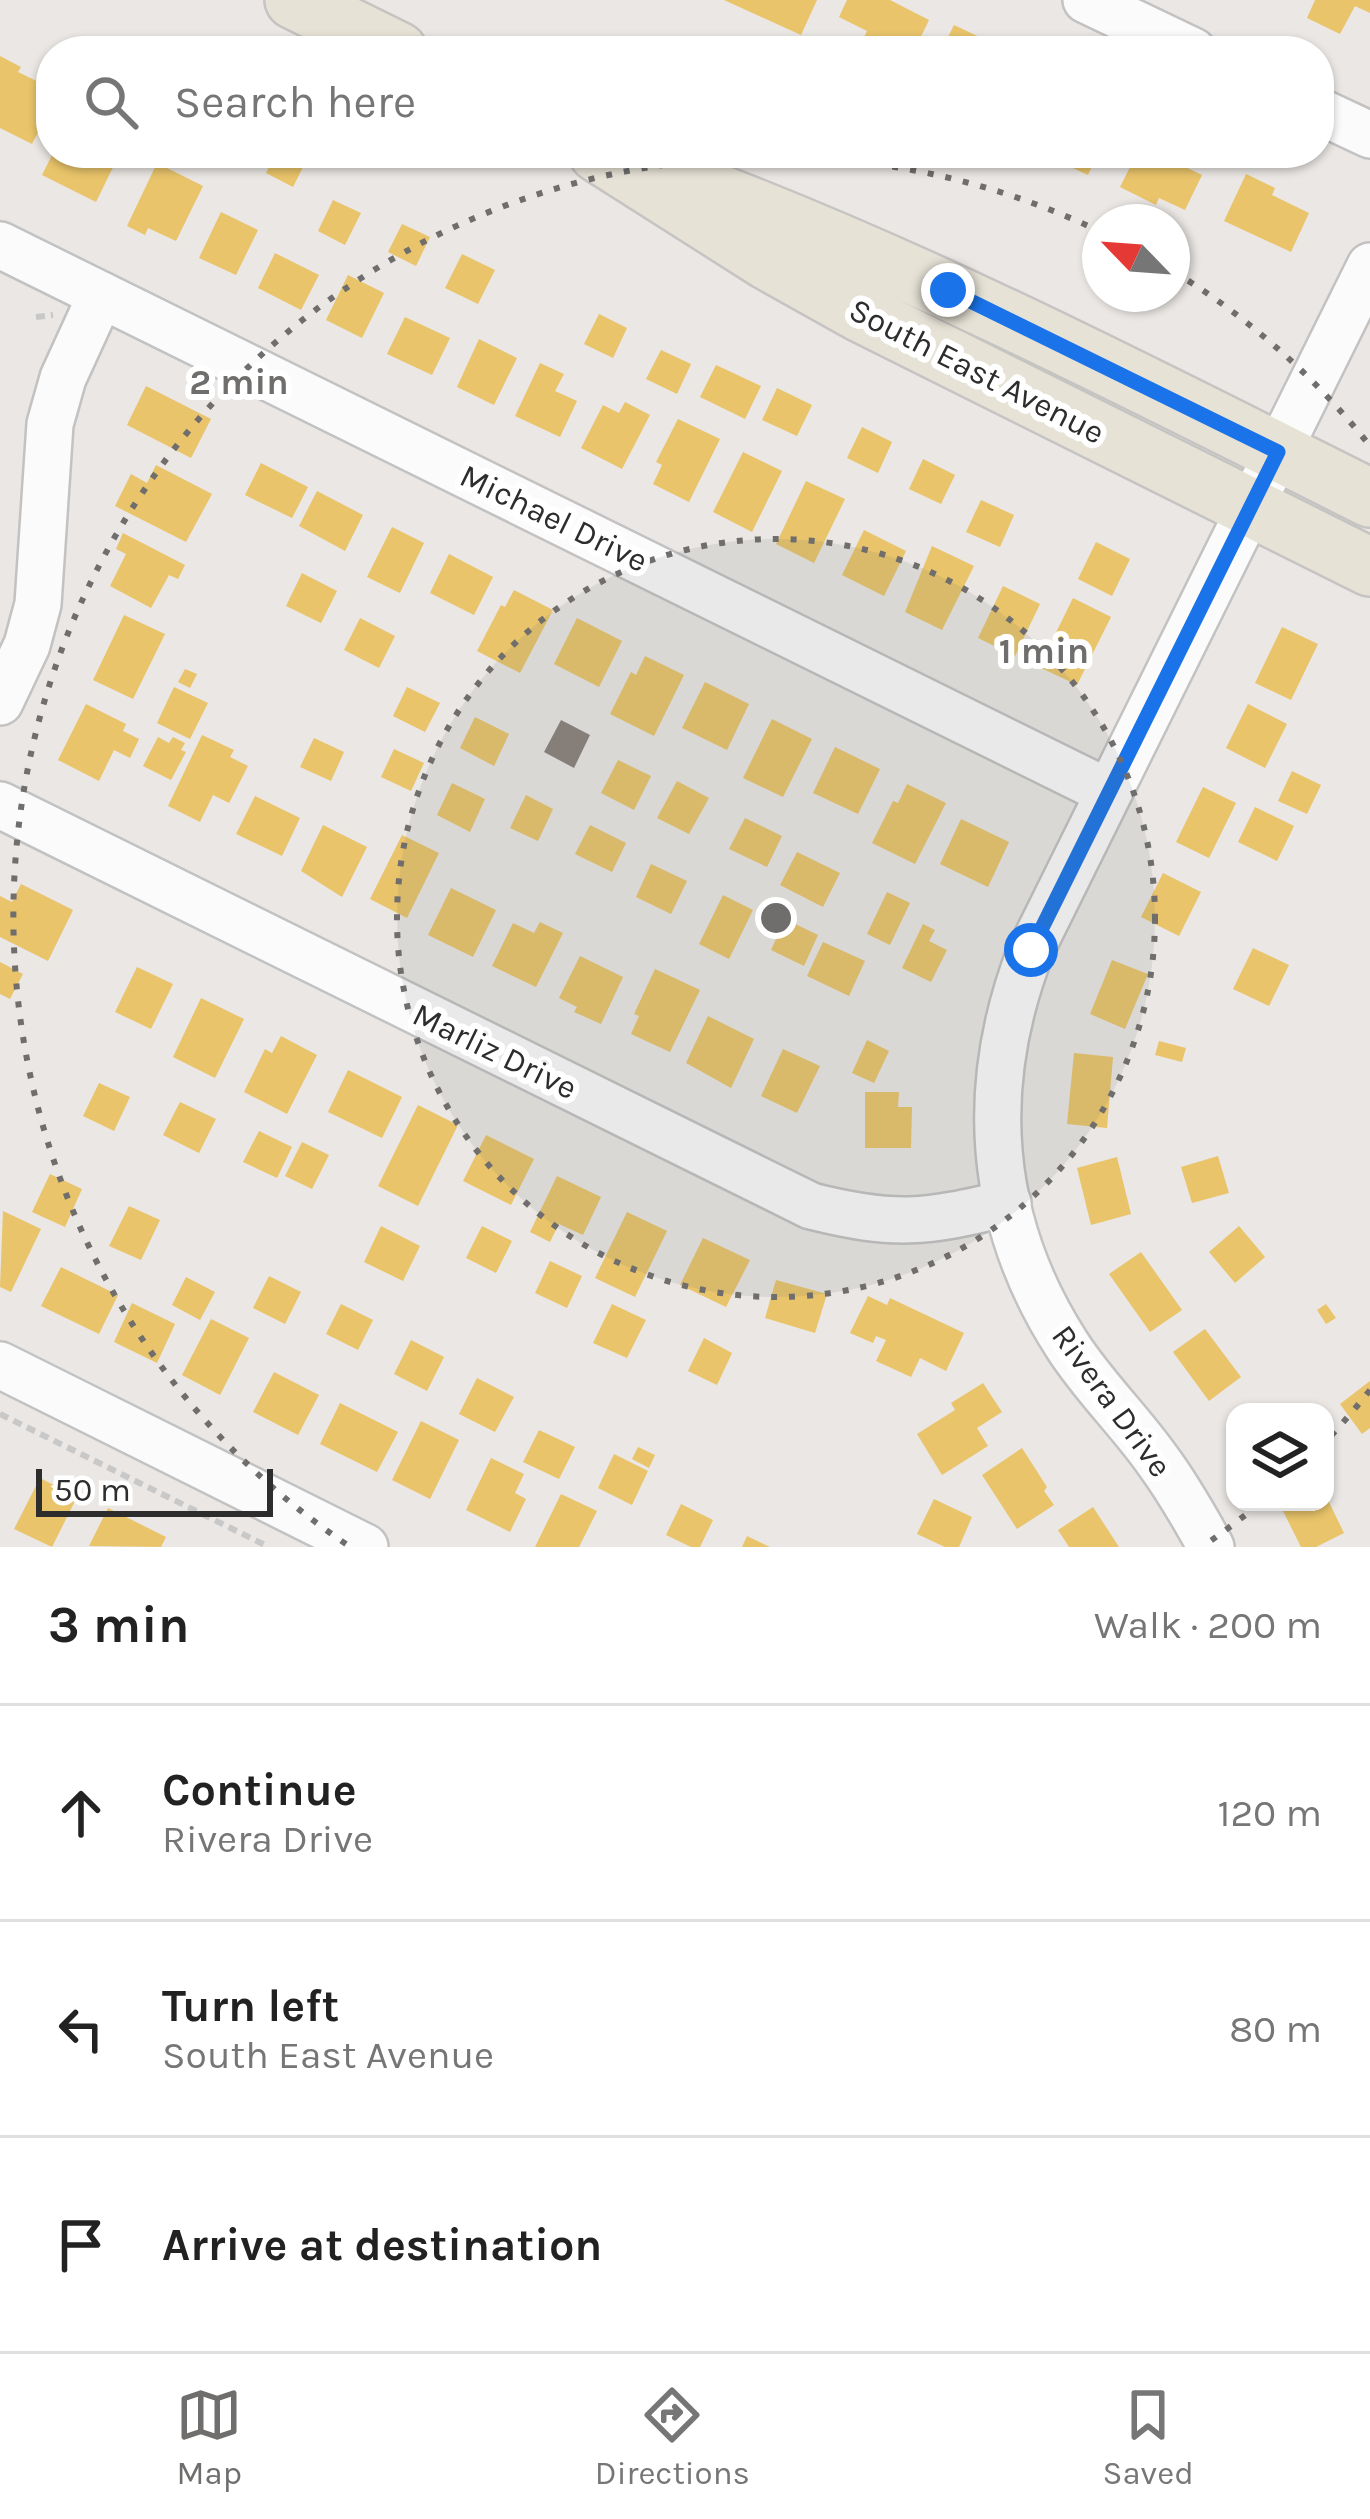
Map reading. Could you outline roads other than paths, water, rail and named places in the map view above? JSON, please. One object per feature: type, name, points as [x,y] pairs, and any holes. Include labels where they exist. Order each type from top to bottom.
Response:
[{"type":"main road","points":[[294,0],[367,36]]},
{"type":"main road","name":"South East Avenue","points":[[622,168],[859,312],[1370,567]]},
{"type":"main road","name":"South East Avenue","points":[[651,168],[788,219],[928,281],[1370,498]]},
{"type":"street","points":[[1086,0],[1162,36]]},
{"type":"street","points":[[1334,118],[1370,135]]},
{"type":"street","name":"Michael Drive","points":[[0,244],[1108,792]]},
{"type":"street","name":"Rivera Drive","points":[[1211,1547],[1159,1462],[1069,1348],[1017,1249],[996,1111],[1006,1028],[1031,950],[1370,266]]},
{"type":"street","points":[[0,702],[27,645],[38,604],[50,424],[63,378],[101,295]]},
{"type":"street","name":"Marliz Drive","points":[[0,805],[812,1206],[901,1222],[932,1221],[1008,1203]]},
{"type":"street","points":[[0,1366],[365,1547]]}]
